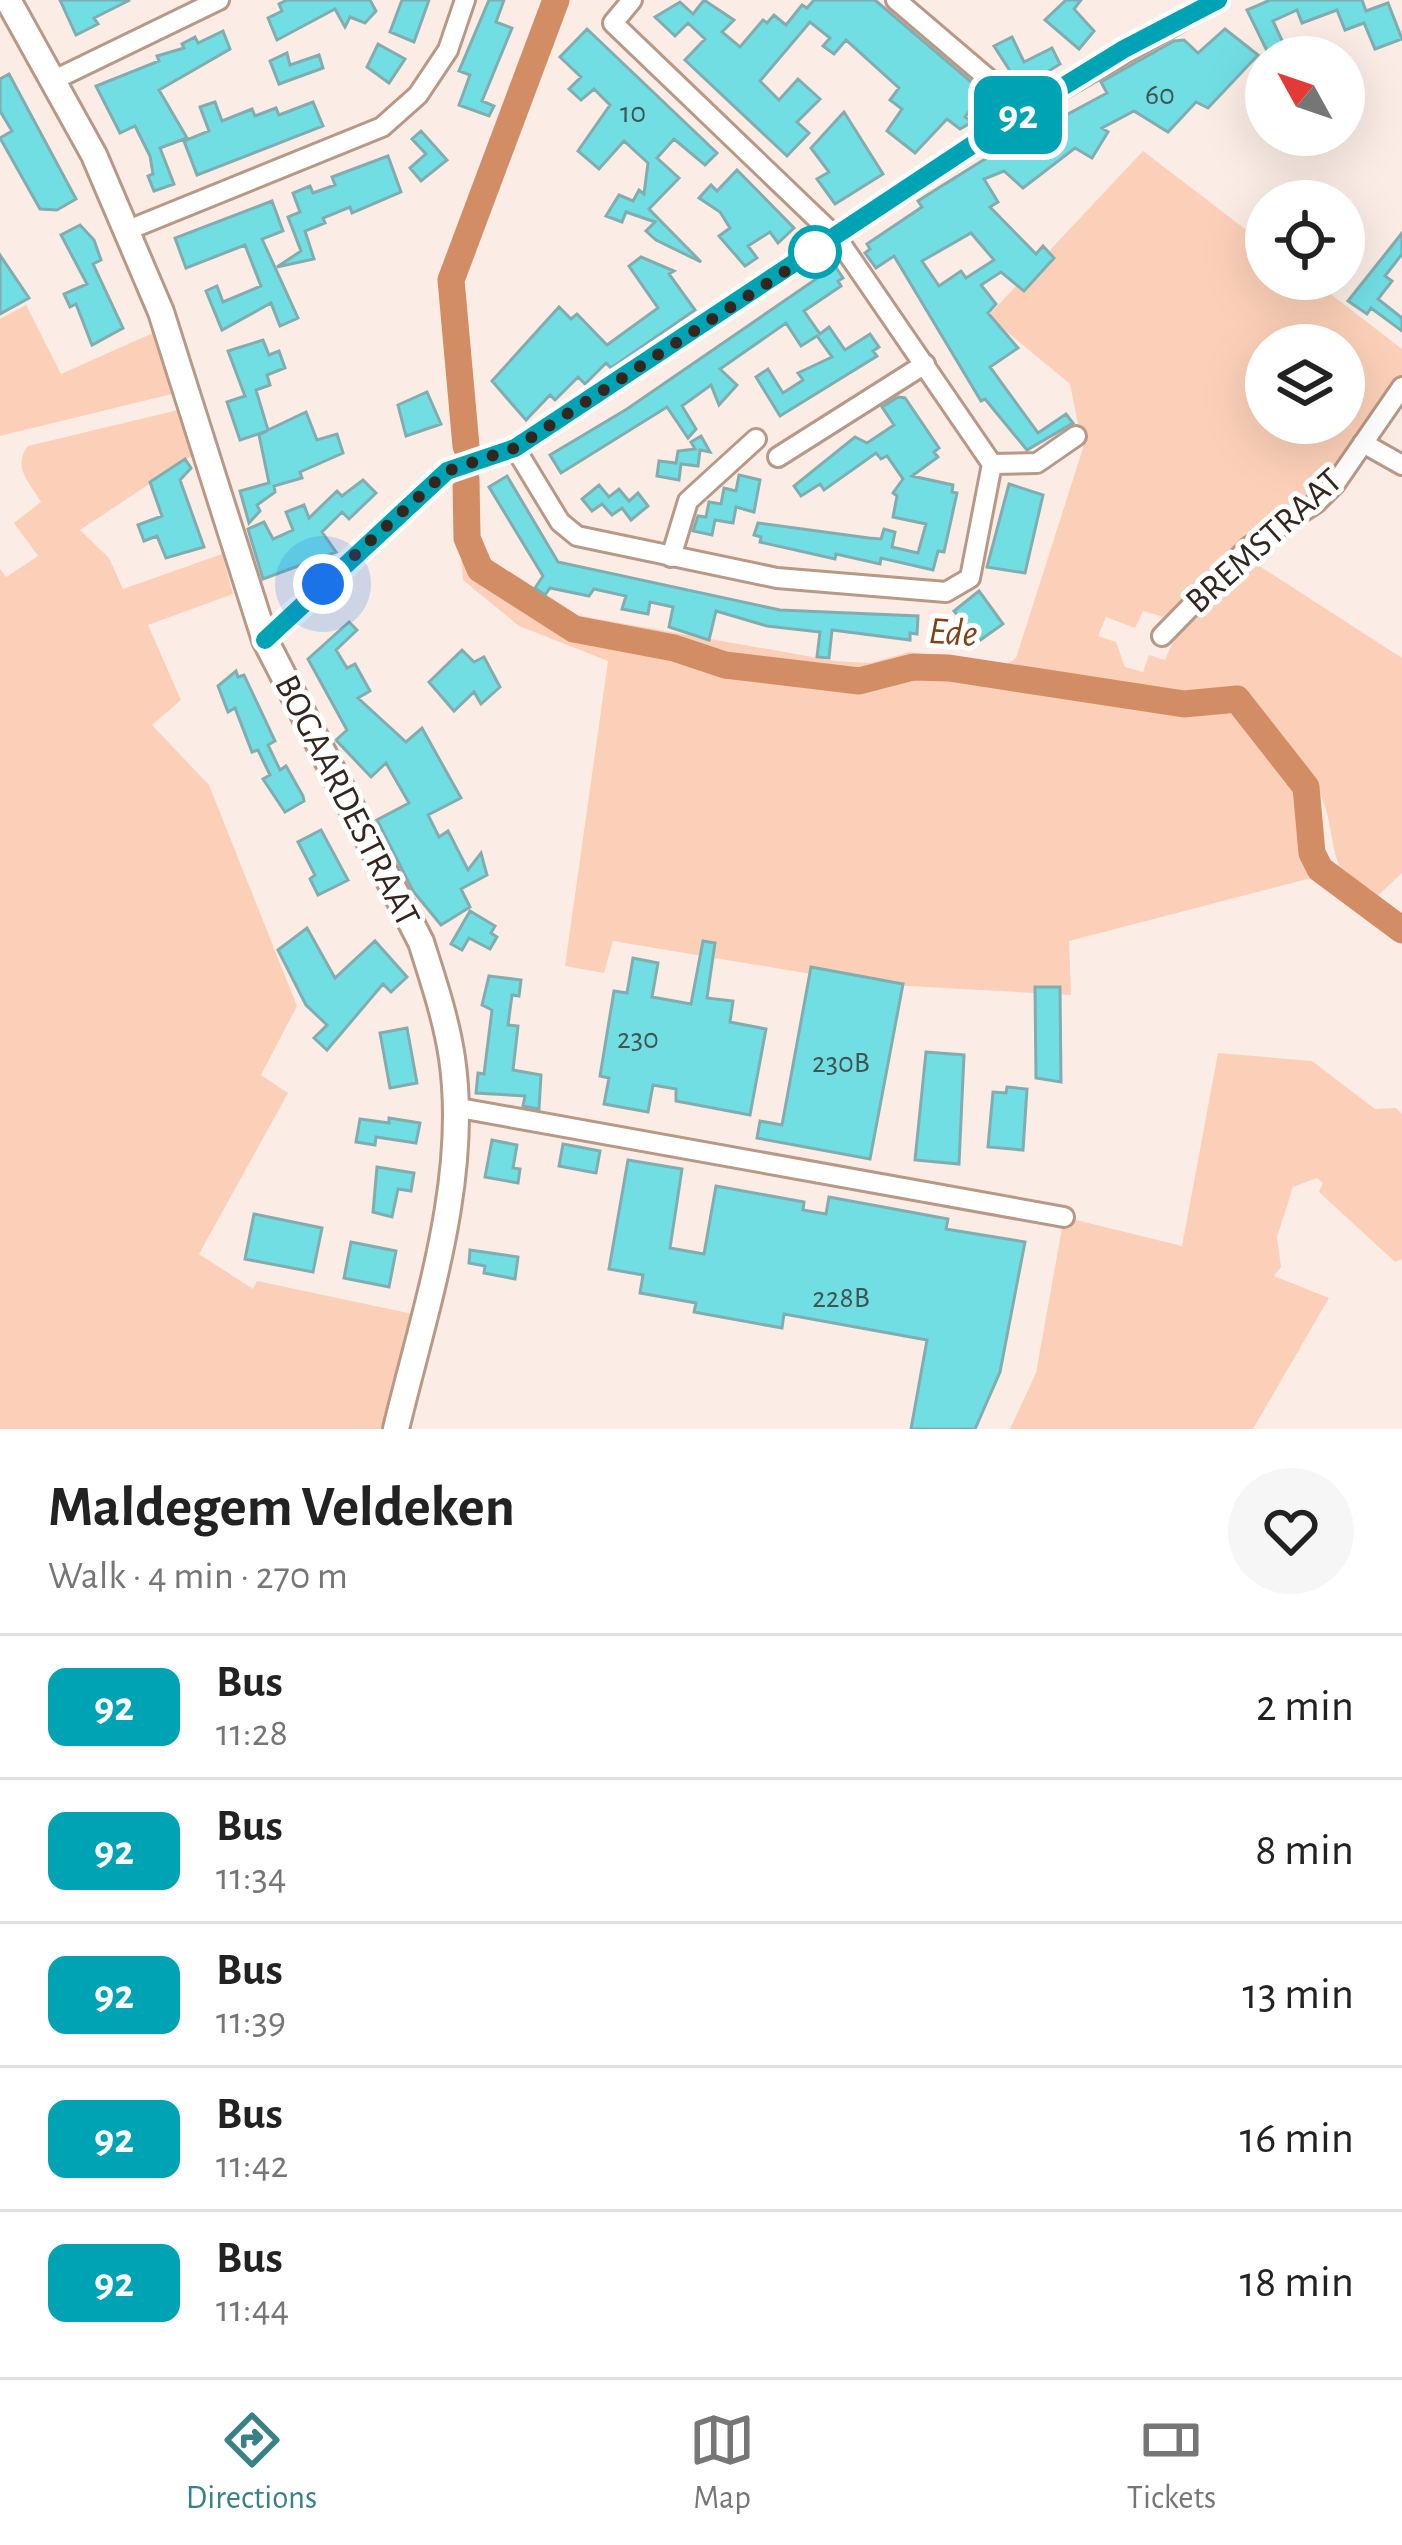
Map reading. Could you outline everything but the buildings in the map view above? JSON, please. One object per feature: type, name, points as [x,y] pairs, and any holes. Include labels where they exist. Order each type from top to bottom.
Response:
[{"type":"street","name":"BOGAARDESTRAAT","points":[[8,0],[54,80],[128,230],[200,430],[265,640],[421,943],[453,1060],[453,1161],[432,1280],[396,1429]]},
{"type":"street","points":[[54,80],[218,0]]},
{"type":"street","points":[[128,230],[382,128],[418,95],[448,50],[465,0]]},
{"type":"street","points":[[515,448],[560,522],[577,536],[777,578],[946,592],[970,578],[992,464],[837,238],[614,23],[632,0]]},
{"type":"street","points":[[896,0],[1025,110]]},
{"type":"street","points":[[265,640],[447,471],[515,448],[1025,110],[1124,49],[1218,0]]},
{"type":"street","points":[[778,457],[925,364]]},
{"type":"street","name":"BREMSTRAAT","points":[[1365,440],[1402,387]]},
{"type":"street","points":[[992,464],[1037,463],[1076,436]]},
{"type":"street","points":[[671,557],[688,500],[756,440]]},
{"type":"street","name":"BREMSTRAAT","points":[[1162,636],[1249,547],[1316,503],[1362,444]]},
{"type":"street","name":"BREMSTRAAT","points":[[1365,444],[1402,465]]},
{"type":"street","points":[[454,1107],[1064,1217]]},
{"type":"shaded area","points":[[1143,151],[1245,229],[1245,300],[1338,300],[1402,349],[1402,378],[1365,429],[1365,324],[1245,324],[1245,444],[1354,444],[1326,483],[1171,619],[1143,611],[1135,628],[1106,617],[1098,636],[1116,642],[1125,667],[1143,672],[1149,655],[1165,660],[1180,626],[1247,558],[1402,658],[1402,873],[1374,899],[1346,877],[1315,784],[1285,741],[1241,693],[1158,697],[1073,684],[1071,697],[1145,708],[1221,708],[1248,720],[1302,796],[1311,878],[1069,941],[1071,995],[871,984],[613,941],[604,973],[565,966],[608,661],[519,626],[463,580],[455,477],[479,468],[481,559],[575,615],[835,661],[870,663],[909,652],[1005,666],[1016,658],[1083,448],[1070,384],[988,316]]},
{"type":"shaded area","points":[[26,305],[61,374],[155,332],[176,393],[0,436],[0,319]]},
{"type":"shaded area","points":[[182,409],[193,455],[80,530],[109,558],[123,589],[222,554],[233,594],[148,625],[181,700],[152,725],[209,785],[297,1006],[261,1075],[288,1093],[199,1254],[253,1289],[257,1281],[413,1314],[381,1429],[0,1429],[0,569],[6,577],[38,556],[14,523],[41,502],[22,468],[28,446]]},
{"type":"shaded area","points":[[1218,1053],[1312,1061],[1375,1109],[1396,1108],[1402,1114],[1402,1259],[1395,1262],[1319,1192],[1323,1183],[1317,1178],[1293,1187],[1277,1237],[1281,1267],[1274,1276],[1329,1298],[1253,1429],[1010,1429],[1036,1373],[1064,1217],[1182,1246]]},
{"type":"waterway","name":"Ede","points":[[466,446],[451,280],[556,0]]},
{"type":"waterway","name":"Ede","points":[[466,480],[467,538],[480,569],[574,629],[674,648],[725,665],[859,681],[913,667],[949,668],[1184,704],[1237,699],[1306,787],[1312,853],[1320,869],[1402,930]]},
{"type":"bus line","name":"92","points":[[265,640],[411,499],[447,471],[515,448],[1025,110],[1124,49],[1218,0]]},
{"type":"route","points":[[323,584],[447,471],[515,448],[815,252]]}]
